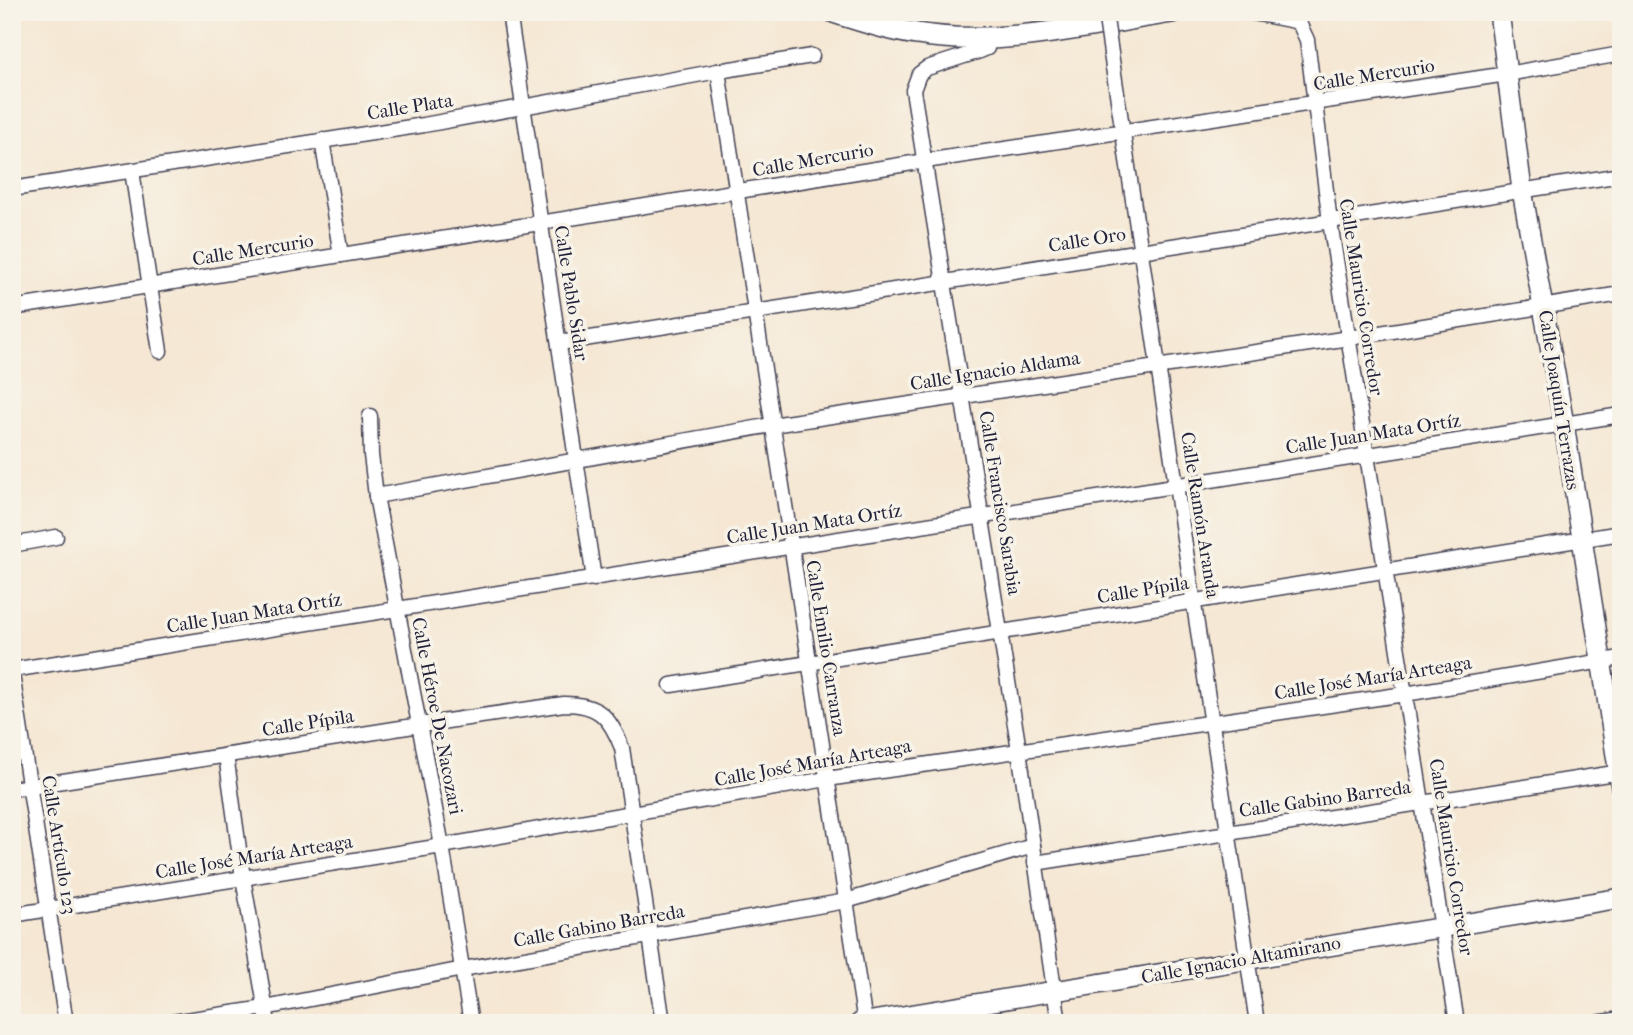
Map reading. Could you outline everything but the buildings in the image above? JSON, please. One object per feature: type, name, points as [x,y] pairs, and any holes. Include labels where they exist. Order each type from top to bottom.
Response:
[{"type":"main road","points":[[834,12],[917,34],[956,38],[1014,37],[1172,12]]},
{"type":"street","name":"Calle Pablo Sidar","points":[[509,12],[594,579]]},
{"type":"street","name":"Calle Ramón Aranda","points":[[1105,12],[1257,1023]]},
{"type":"street","name":"Calle Mauricio Corredor","points":[[1248,12],[1287,18],[1300,25],[1307,40],[1330,222],[1457,1023]]},
{"type":"street","name":"Calle Joaquín Terrazas","points":[[1499,12],[1522,190],[1564,424],[1620,777]]},
{"type":"street","name":"Calle Francisco Sarabia","points":[[989,37],[987,48],[927,68],[919,74],[913,90],[1019,750],[1059,1023]]},
{"type":"street","name":"Calle Mercurio","points":[[12,308],[925,161],[1315,103],[1506,68],[1621,54]]},
{"type":"street","name":"Calle Plata","points":[[12,189],[321,141],[812,56]]},
{"type":"street","name":"Calle Emilio Carranza","points":[[718,71],[863,1023]]},
{"type":"street","points":[[321,141],[341,255]]},
{"type":"street","points":[[132,170],[160,351]]},
{"type":"street","name":"Calle Oro","points":[[559,343],[1621,175]]},
{"type":"street","name":"Calle Ignacio Aldama","points":[[376,496],[772,425],[1621,294]]},
{"type":"street","name":"Calle Juan Mata Ortíz","points":[[12,672],[1621,415]]},
{"type":"street","name":"Calle Héroe De Nacozari","points":[[370,416],[376,496],[442,846],[471,1023]]},
{"type":"street","name":"Calle Pípila","points":[[671,685],[1621,533]]},
{"type":"street","points":[[12,545],[56,537]]},
{"type":"street","name":"Calle José María Arteaga","points":[[12,915],[442,846],[827,779],[1405,694],[1621,658]]},
{"type":"street","name":"Calle Artículo 123","points":[[12,672],[66,1023]]},
{"type":"street","name":"Calle Pípila","points":[[12,789],[420,725],[564,704],[581,704],[607,718],[622,748],[632,813]]},
{"type":"street","points":[[226,755],[243,878],[268,1023]]},
{"type":"street","name":"Calle Gabino Barreda","points":[[1035,863],[1228,832],[1620,777]]},
{"type":"street","points":[[632,813],[663,1023]]},
{"type":"street","name":"Calle Gabino Barreda","points":[[166,1023],[265,1008],[463,969],[846,901],[1033,846]]},
{"type":"street","name":"Calle Ignacio Altamirano","points":[[863,1023],[1621,898]]},
{"type":"street","points":[[1597,1023],[1621,1019]]}]
